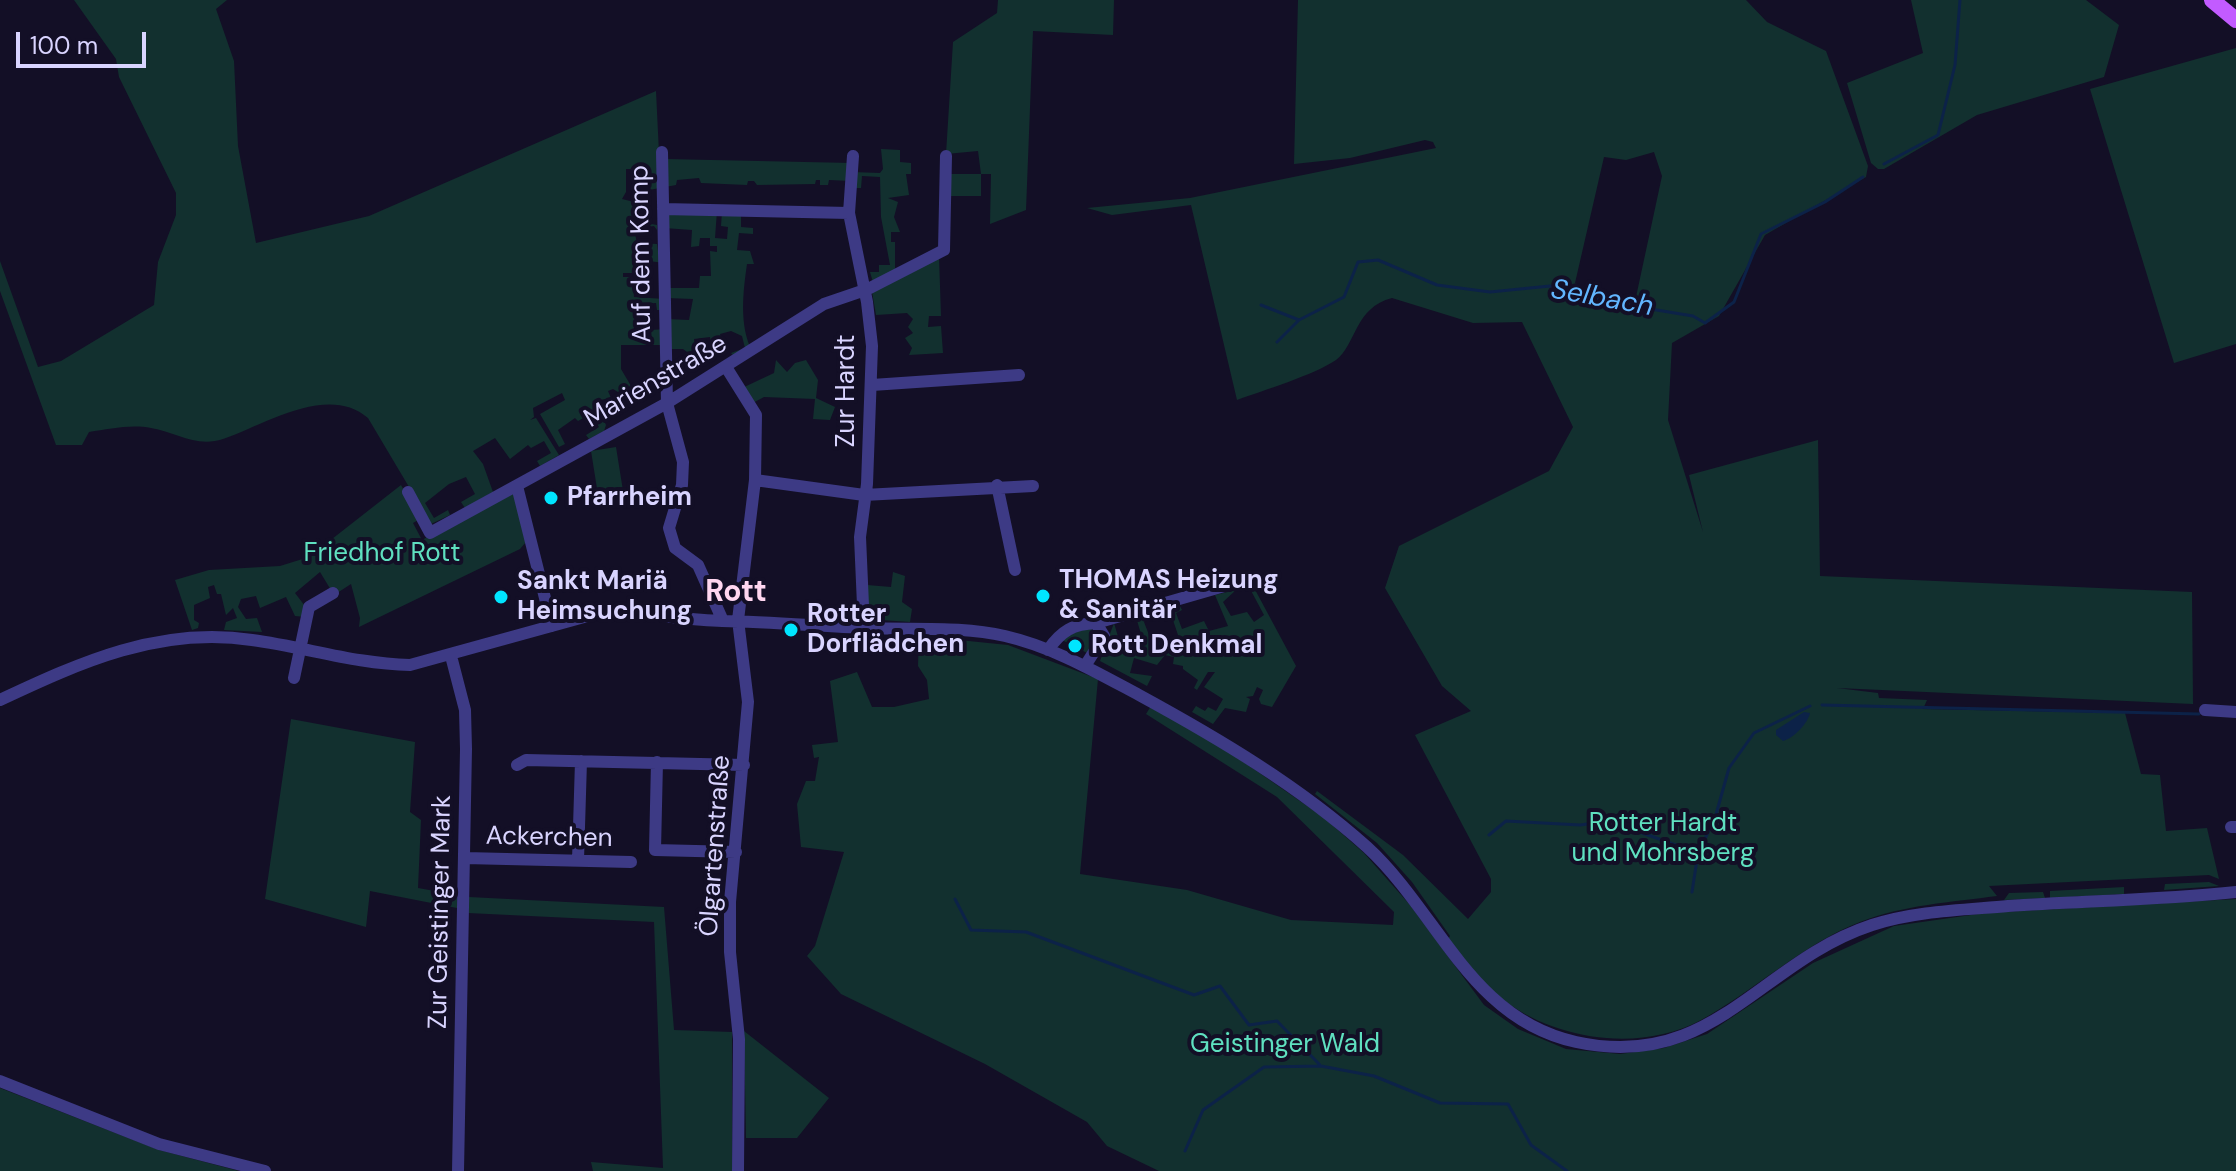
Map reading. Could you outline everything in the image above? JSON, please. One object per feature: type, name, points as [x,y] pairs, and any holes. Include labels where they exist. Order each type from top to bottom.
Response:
[{"type":"main road","points":[[2212,0],[2236,20]]},
{"type":"street","name":"Auf dem Komp","points":[[662,152],[667,403],[683,462],[682,485],[669,528],[675,548],[698,565],[723,621]]},
{"type":"street","name":"Zur Hardt","points":[[853,156],[849,213],[867,302],[872,385],[860,537],[864,628]]},
{"type":"street","name":"Marienstraße","points":[[408,492],[430,533],[667,403],[824,304],[863,290],[944,250],[946,156]]},
{"type":"street","points":[[663,209],[849,213]]},
{"type":"street","name":"Ölgartenstraße","points":[[726,367],[756,415],[755,480],[738,620],[748,702],[730,952],[739,1039],[738,1171]]},
{"type":"street","points":[[872,385],[1019,375]]},
{"type":"street","points":[[755,480],[864,495],[997,485],[1033,486]]},
{"type":"street","points":[[997,485],[1015,570]]},
{"type":"street","points":[[517,486],[552,626]]},
{"type":"street","points":[[1048,650],[1059,633],[1072,627],[1096,623],[1252,578]]},
{"type":"street","points":[[294,678],[309,607],[333,593]]},
{"type":"street","points":[[0,700],[85,661],[157,641],[219,637],[382,664],[410,665],[595,614],[620,612],[723,621],[999,635],[1048,650],[1085,666],[1243,756],[1366,847],[1408,893],[1489,998],[1522,1021],[1581,1043],[1651,1045],[1693,1033],[1724,1017],[1822,949],[1881,923],[1985,908],[2236,892]]},
{"type":"street","points":[[1085,666],[1104,636],[1096,623]]},
{"type":"street","name":"Zur Geistinger Mark","points":[[451,656],[465,710],[458,1171]]},
{"type":"street","points":[[2205,710],[2236,712]]},
{"type":"street","points":[[517,765],[526,760],[744,765]]},
{"type":"street","points":[[578,860],[581,761]]},
{"type":"street","points":[[657,762],[655,850],[736,852]]},
{"type":"street","name":"Ackerchen","points":[[465,858],[631,862]]},
{"type":"street","points":[[0,1081],[159,1144],[265,1171]]},
{"type":"green space","points":[[74,0],[227,0],[216,9],[234,61],[238,146],[256,243],[369,216],[656,91],[659,153],[665,159],[852,163],[852,172],[880,173],[883,169],[881,149],[900,150],[900,162],[911,163],[911,174],[906,174],[909,195],[888,198],[898,202],[894,217],[900,232],[891,232],[891,242],[895,242],[895,275],[874,286],[870,272],[879,272],[879,265],[890,265],[881,217],[880,177],[862,176],[861,188],[851,188],[851,181],[829,180],[828,185],[820,185],[820,180],[816,180],[815,184],[757,185],[754,181],[748,181],[747,185],[701,183],[699,178],[677,180],[676,185],[649,190],[644,186],[644,169],[626,169],[626,192],[622,199],[638,203],[640,222],[657,225],[657,230],[654,226],[634,229],[637,243],[657,244],[658,251],[664,252],[664,263],[634,259],[634,273],[623,273],[623,277],[646,277],[646,282],[633,285],[634,297],[665,299],[665,310],[657,310],[656,303],[640,304],[641,320],[634,320],[639,323],[639,340],[652,340],[651,330],[666,329],[666,319],[689,320],[693,299],[666,298],[666,288],[699,288],[700,276],[711,276],[710,251],[717,252],[717,246],[710,246],[710,238],[700,238],[699,246],[691,247],[692,230],[664,228],[665,211],[717,211],[715,238],[727,239],[728,227],[721,226],[722,211],[741,211],[741,227],[753,228],[753,234],[739,233],[737,250],[750,251],[754,264],[747,264],[743,308],[745,330],[752,351],[737,360],[731,353],[745,348],[742,336],[731,331],[720,334],[724,350],[712,352],[710,337],[694,339],[695,346],[706,345],[706,351],[699,355],[698,360],[683,349],[667,349],[666,345],[621,345],[621,369],[631,386],[618,392],[613,389],[608,391],[611,398],[594,401],[606,425],[604,431],[589,439],[586,435],[599,427],[591,414],[578,421],[575,418],[558,430],[565,444],[559,447],[540,414],[565,400],[562,393],[533,408],[534,417],[530,420],[536,418],[559,455],[540,466],[537,461],[551,453],[544,441],[531,448],[528,445],[510,459],[495,438],[473,451],[483,464],[493,492],[465,508],[461,502],[475,494],[466,477],[449,484],[425,503],[434,518],[448,510],[450,515],[431,524],[368,418],[352,408],[334,405],[296,410],[213,441],[195,441],[143,427],[120,427],[89,432],[82,445],[56,445],[0,291],[0,261],[38,367],[61,361],[154,305],[158,262],[176,215],[176,193],[119,77],[116,59]]},
{"type":"green space","points":[[998,0],[1114,0],[1113,35],[1033,31],[1026,210],[990,224],[991,174],[981,174],[978,151],[946,154],[953,42],[997,13]]},
{"type":"green space","name":"Rotter Hardt und Mohrsberg","points":[[1298,0],[1746,0],[1767,22],[1826,51],[1868,166],[1866,177],[1765,235],[1719,316],[1672,343],[1668,420],[1703,532],[1689,475],[1818,440],[1820,576],[2192,592],[2193,704],[1837,688],[1878,693],[1879,698],[1927,700],[1923,709],[2125,713],[2141,774],[2160,775],[2166,831],[2207,828],[2219,879],[2209,875],[1989,886],[1997,896],[1876,916],[1818,943],[1701,1020],[1653,1036],[1601,1038],[1575,1033],[1526,1015],[1505,1001],[1481,980],[1447,940],[1450,936],[1412,882],[1377,843],[1315,794],[1317,791],[1403,855],[1468,919],[1491,892],[1491,879],[1415,735],[1471,711],[1442,686],[1385,588],[1399,546],[1549,471],[1573,427],[1522,322],[1473,323],[1392,298],[1370,309],[1343,353],[1327,366],[1237,400],[1191,205],[1112,215],[1087,208],[1190,198],[1436,148],[1433,142],[1425,140],[1350,158],[1294,164]],"holes":[[[1654,152],[1662,176],[1636,297],[1602,293],[1575,283],[1604,157],[1626,160]]]},
{"type":"green space","points":[[1911,0],[2086,0],[2119,25],[2104,77],[1977,115],[1884,169],[1878,169],[1871,163],[1847,83],[1923,53]]},
{"type":"green space","points":[[2236,48],[2236,344],[2174,363],[2090,89]]},
{"type":"green space","points":[[946,174],[981,174],[981,196],[946,196]]},
{"type":"green space","points":[[939,256],[941,316],[929,316],[928,327],[941,326],[943,353],[909,355],[912,348],[905,338],[913,333],[908,327],[913,319],[907,313],[876,315],[872,292]]},
{"type":"green space","points":[[776,360],[787,372],[795,363],[806,360],[818,380],[816,398],[835,407],[830,420],[813,419],[815,399],[764,397],[749,405],[740,389],[774,373]]},
{"type":"green space","points":[[616,447],[624,497],[599,501],[591,451]]},
{"type":"green space","name":"Friedhof Rott","points":[[401,485],[420,519],[413,523],[422,540],[511,492],[517,495],[526,542],[520,549],[359,627],[360,618],[351,584],[334,595],[320,572],[295,593],[308,610],[306,617],[295,616],[286,597],[260,608],[256,596],[241,599],[238,607],[246,619],[257,618],[262,632],[224,630],[226,622],[237,618],[233,608],[226,615],[221,594],[217,594],[214,585],[208,587],[210,598],[194,605],[194,620],[199,623],[198,628],[192,630],[175,580],[209,570],[280,566],[309,557]]},
{"type":"green space","points":[[893,572],[905,576],[902,602],[912,609],[910,622],[867,619],[867,585],[891,587]]},
{"type":"green space","points":[[1252,584],[1296,666],[1272,707],[1261,704],[1259,699],[1263,690],[1257,687],[1253,696],[1246,697],[1250,699],[1246,712],[1225,708],[1213,724],[1192,712],[1196,706],[1205,711],[1208,707],[1216,711],[1223,699],[1204,687],[1215,672],[1208,672],[1197,690],[1194,688],[1198,680],[1183,666],[1173,664],[1174,657],[1165,655],[1157,665],[1134,658],[1130,673],[1152,676],[1147,686],[1100,661],[1114,623],[1119,640],[1141,634],[1136,617],[1158,611],[1160,615],[1148,617],[1144,622],[1149,635],[1156,633],[1159,641],[1178,635],[1169,608],[1179,604],[1182,610],[1176,613],[1182,629],[1204,621],[1209,631],[1228,626],[1215,595],[1236,590],[1223,602],[1231,616],[1247,612],[1254,622],[1264,615],[1248,585]]},
{"type":"green space","points":[[1090,628],[1099,636],[1089,654],[1062,640],[1066,635]]},
{"type":"green space","name":"Geistinger Wald","points":[[919,636],[1008,645],[1098,679],[1080,874],[1187,890],[1291,920],[1393,925],[1394,912],[1277,797],[1146,714],[1151,706],[1209,738],[1323,817],[1364,853],[1410,905],[1484,1005],[1518,1029],[1566,1049],[1620,1054],[1664,1048],[1707,1034],[1813,963],[1894,926],[1985,913],[2236,899],[2236,1171],[1159,1171],[1107,1146],[1087,1122],[985,1064],[841,994],[807,956],[815,946],[844,852],[801,847],[797,804],[806,781],[815,781],[819,757],[814,758],[812,745],[838,742],[830,681],[857,672],[872,707],[894,707],[929,699],[927,680],[918,666]]},
{"type":"green space","points":[[291,719],[415,742],[410,812],[421,820],[418,888],[457,895],[457,908],[370,891],[366,927],[265,899]]},
{"type":"green space","points":[[2209,882],[2219,886],[2164,890],[2165,884]]},
{"type":"green space","points":[[2124,887],[2124,894],[2050,898],[2050,891]]},
{"type":"green space","points":[[2043,892],[2045,898],[2004,900],[2009,893]]},
{"type":"green space","points":[[469,897],[664,907],[674,1030],[732,1032],[732,1171],[593,1171],[591,1162],[663,1168],[654,922],[468,913]]},
{"type":"green space","points":[[744,1031],[829,1098],[797,1138],[746,1138]]},
{"type":"green space","points":[[0,1088],[159,1150],[239,1171],[0,1171]]},
{"type":"water","points":[[1804,712],[1810,713],[1809,717],[1796,733],[1783,741],[1776,735],[1776,730]]},
{"type":"waterway","name":"Selbach","points":[[1884,164],[1938,135],[1955,65],[1960,0]]},
{"type":"waterway","name":"Selbach","points":[[1261,305],[1299,320],[1344,297],[1358,262],[1378,260],[1437,285],[1490,292],[1550,286],[1608,302],[1693,316],[1705,323],[1734,302],[1761,234],[1825,202],[1863,177]]},
{"type":"waterway","points":[[1277,342],[1299,320]]},
{"type":"waterway","points":[[1822,705],[2199,714]]},
{"type":"waterway","points":[[1692,892],[1698,853],[1715,818],[1729,768],[1754,733],[1810,706]]},
{"type":"waterway","points":[[1489,835],[1506,821],[1580,825],[1609,821],[1698,853]]},
{"type":"waterway","points":[[955,899],[971,930],[1026,932],[1194,995],[1220,986],[1249,1025],[1277,1021],[1320,1065]]},
{"type":"waterway","points":[[1185,1151],[1203,1110],[1264,1067],[1321,1066],[1374,1076],[1440,1103],[1508,1104],[1531,1145],[1567,1171]]},
{"type":"place","name":"Pfarrheim","points":[[551,498]]},
{"type":"place","name":"THOMAS Heizung & Sanitär","points":[[1043,596]]},
{"type":"place","name":"Sankt Mariä Heimsuchung","points":[[501,597]]},
{"type":"place","name":"Rotter Dorflädchen","points":[[791,630]]},
{"type":"place","name":"Rott Denkmal","points":[[1075,646]]},
{"type":"district","name":"Rott","points":[[736,593]]}]
